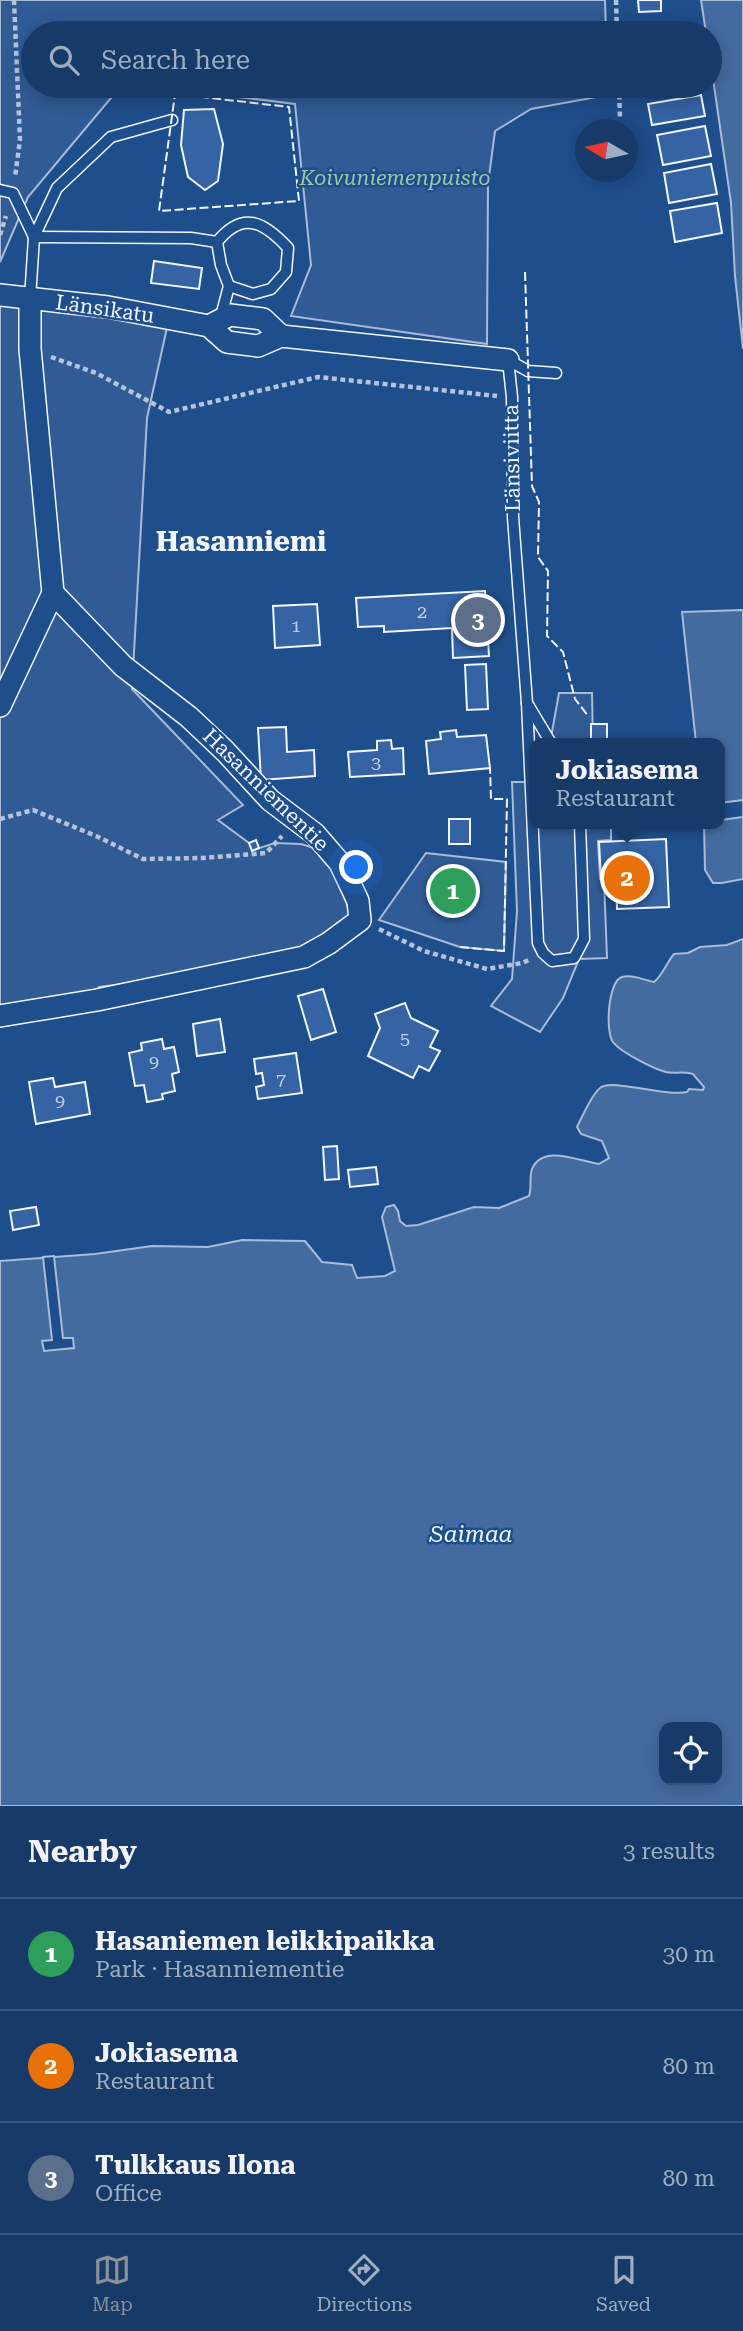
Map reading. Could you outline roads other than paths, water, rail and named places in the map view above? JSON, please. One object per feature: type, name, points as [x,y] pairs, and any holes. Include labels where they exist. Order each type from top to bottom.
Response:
[{"type":"street","name":"Länsikatu","points":[[0,295],[108,307],[214,323],[226,342],[258,346],[281,336],[508,360]]},
{"type":"street","points":[[0,706],[53,593],[30,349],[30,299]]},
{"type":"street","name":"Hasanniementie","points":[[0,1017],[304,957],[329,943],[360,920],[358,901],[340,863],[315,834],[270,800],[189,717],[123,666],[53,593]]},
{"type":"lane","points":[[30,299],[34,237],[57,188],[111,137],[172,120]]},
{"type":"lane","points":[[0,190],[13,192],[34,237]]},
{"type":"lane","points":[[214,323],[229,286],[221,265],[217,242],[227,229],[250,222],[270,229],[288,248],[286,272],[271,289],[253,294],[229,286]]},
{"type":"lane","points":[[34,237],[191,238],[217,242]]},
{"type":"lane","points":[[508,360],[528,371],[556,373]]},
{"type":"lane","name":"Länsiviitta","points":[[508,360],[512,397],[513,517],[527,703],[548,738]]},
{"type":"lane","points":[[527,703],[529,747]]},
{"type":"lane","points":[[533,829],[538,943],[543,953],[552,961],[574,958],[584,939],[580,829]]},
{"type":"water","points":[[701,0],[743,0],[743,349],[731,203],[716,98],[722,98],[722,21],[704,21]]},
{"type":"water","points":[[743,610],[743,879],[722,883],[713,883],[705,870],[704,829],[725,829],[725,738],[695,738],[682,612]]},
{"type":"water","name":"Saimaa","points":[[743,939],[743,1806],[0,1806],[0,1261],[95,1254],[152,1246],[208,1247],[242,1240],[305,1241],[322,1262],[352,1265],[357,1278],[385,1276],[395,1271],[382,1217],[386,1207],[394,1205],[400,1221],[406,1226],[418,1225],[474,1207],[499,1208],[529,1196],[532,1169],[537,1161],[545,1157],[563,1156],[599,1164],[609,1158],[602,1141],[581,1134],[577,1127],[600,1088],[615,1085],[677,1093],[687,1092],[689,1089],[703,1090],[704,1087],[693,1074],[669,1073],[638,1060],[613,1042],[609,1028],[609,1007],[617,980],[626,976],[654,982],[674,954],[688,953],[700,947],[727,945]]},
{"type":"place","name":"Tulkkaus Ilona","points":[[478,620]]},
{"type":"place","name":"Jokiasema","points":[[627,878]]},
{"type":"place","name":"Hasaniemen leikkipaikka","points":[[453,891]]},
{"type":"district","name":"Hasanniemi","points":[[241,541]]},
{"type":"park label","name":"Koivuniemenpuisto","points":[[395,178]]}]
